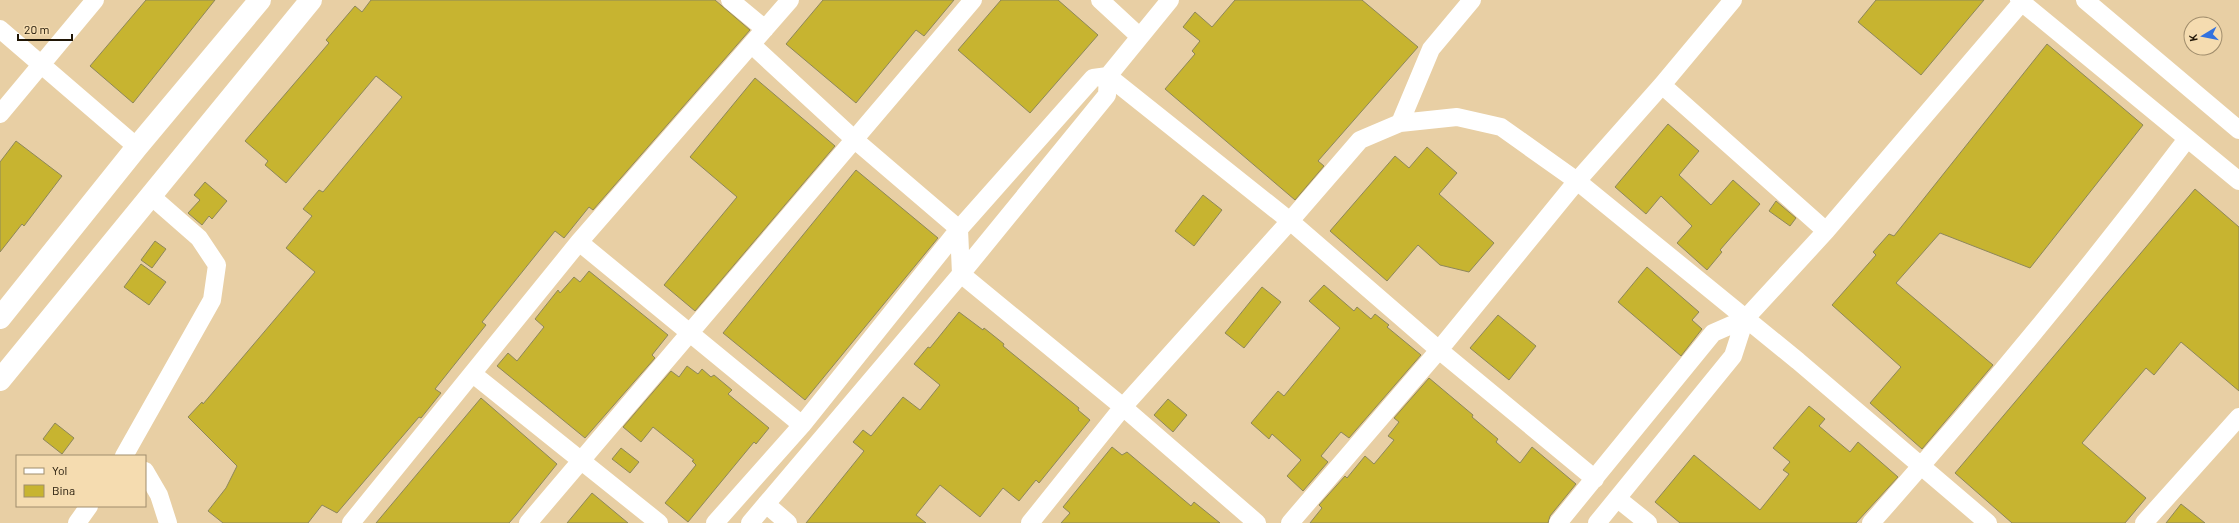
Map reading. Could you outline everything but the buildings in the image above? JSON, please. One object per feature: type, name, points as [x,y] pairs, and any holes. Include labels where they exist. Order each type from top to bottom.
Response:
[{"type":"main road","points":[[0,318],[136,147],[260,0]]},
{"type":"main road","points":[[0,380],[311,0]]},
{"type":"street","points":[[0,114],[95,0]]},
{"type":"street","points":[[730,0],[765,29]]},
{"type":"street","points":[[351,523],[580,242],[790,0]]},
{"type":"street","points":[[528,523],[688,332],[855,140],[973,0]]},
{"type":"street","points":[[1100,0],[1139,36]]},
{"type":"street","points":[[750,523],[961,274],[1107,95],[1108,76],[1139,36],[1170,0]]},
{"type":"street","points":[[1400,123],[1431,49],[1472,0]]},
{"type":"street","points":[[1290,523],[1439,350],[1577,181],[1662,85],[1733,0]]},
{"type":"street","points":[[1558,523],[1713,333],[1745,319],[1826,231],[2021,1],[2239,181]]},
{"type":"street","points":[[2089,1],[2239,130]]},
{"type":"street","points":[[0,29],[136,147]]},
{"type":"street","points":[[752,45],[855,140],[959,229],[961,274],[1123,406],[1257,523]]},
{"type":"street","points":[[715,523],[802,425],[959,229],[1093,78],[1108,76],[1290,222],[1439,350],[1595,479]]},
{"type":"street","points":[[1662,85],[1826,231]]},
{"type":"street","points":[[1030,523],[1123,406],[1290,222],[1360,140],[1400,123],[1457,117],[1501,127],[1577,181],[1798,361],[1988,523]]},
{"type":"street","points":[[1871,523],[1922,466],[2122,225],[2187,139]]},
{"type":"street","points":[[131,453],[212,300],[217,265],[199,238],[151,196]]},
{"type":"street","points":[[580,242],[802,425]]},
{"type":"street","points":[[1597,523],[1733,356],[1745,319]]},
{"type":"street","points":[[473,374],[659,523]]},
{"type":"street","points":[[2144,523],[2239,417]]},
{"type":"street","points":[[146,473],[159,495],[168,523]]},
{"type":"street","points":[[1618,499],[1648,523]]},
{"type":"street","points":[[766,504],[788,523]]},
{"type":"street","points":[[77,523],[88,507]]}]
